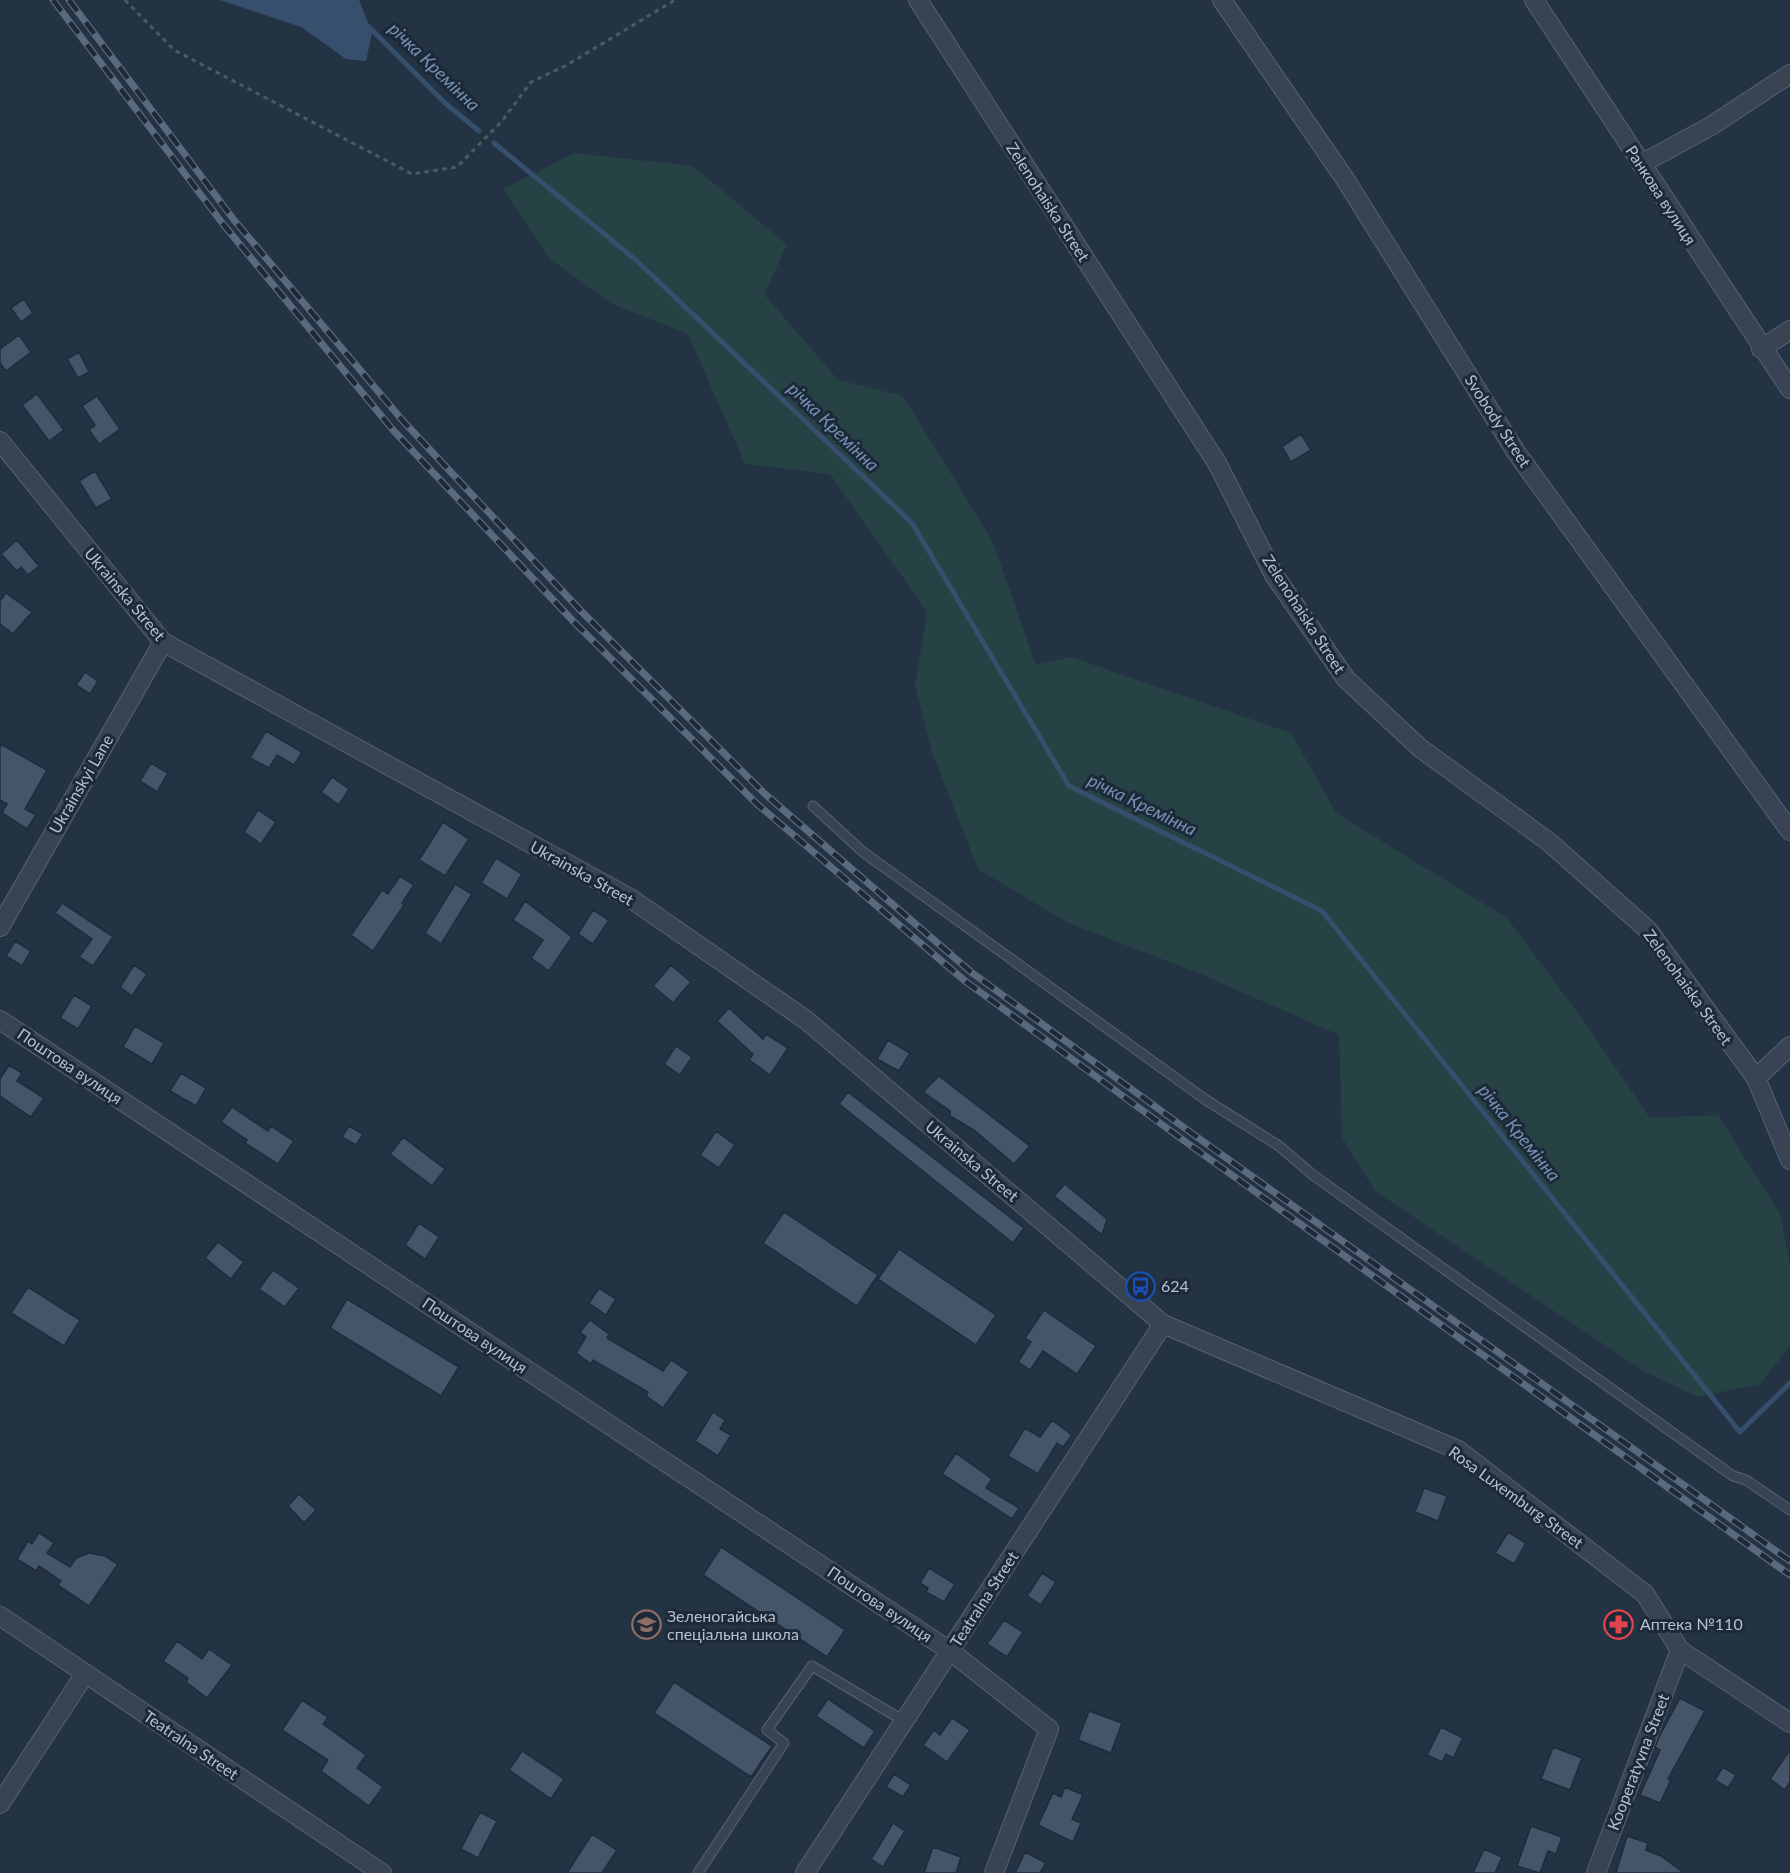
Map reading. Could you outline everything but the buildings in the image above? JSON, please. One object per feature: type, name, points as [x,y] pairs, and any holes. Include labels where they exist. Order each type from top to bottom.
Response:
[{"type":"street","name":"Zelenohaiska Street","points":[[918,0],[1217,463],[1274,574],[1346,679],[1420,748],[1549,842],[1648,930],[1756,1078],[1790,1161]]},
{"type":"street","name":"Svobody Street","points":[[1222,0],[1345,179],[1516,452],[1790,831]]},
{"type":"street","name":"Ранкова вулиця","points":[[1534,0],[1761,349],[1790,389]]},
{"type":"street","points":[[1641,164],[1711,126],[1790,74]]},
{"type":"street","points":[[1761,349],[1790,330]]},
{"type":"street","name":"Ukrainska Street","points":[[0,441],[162,642],[630,898],[806,1020],[1163,1324]]},
{"type":"street","name":"Ukrainskyi Lane","points":[[0,927],[162,642]]},
{"type":"street","name":"Поштова вулиця","points":[[0,1020],[950,1651],[1049,1729],[994,1873]]},
{"type":"street","points":[[1756,1078],[1790,1046]]},
{"type":"street","name":"Rosa Luxemburg Street","points":[[1163,1324],[1458,1450],[1645,1594],[1680,1650],[1790,1724]]},
{"type":"street","name":"Teatralna Street","points":[[805,1873],[1163,1324]]},
{"type":"street","name":"Teatralna Street","points":[[0,1616],[382,1873]]},
{"type":"street","name":"Kooperatyvna Street","points":[[1596,1873],[1680,1650]]},
{"type":"street","points":[[0,1804],[85,1674]]},
{"type":"lane","points":[[813,806],[863,852],[1196,1093],[1279,1146],[1313,1175],[1733,1476],[1746,1480],[1790,1510]]},
{"type":"lane","points":[[698,1873],[784,1743],[767,1730],[812,1666],[904,1721]]},
{"type":"path","points":[[125,0],[174,50],[412,174],[457,166],[502,121],[531,82],[565,66],[675,0]]},
{"type":"green space","points":[[574,153],[693,166],[787,245],[764,294],[838,380],[903,396],[992,540],[1036,665],[1071,657],[1291,733],[1336,813],[1507,918],[1583,1020],[1650,1118],[1718,1115],[1780,1214],[1790,1265],[1790,1346],[1760,1384],[1698,1397],[1645,1372],[1375,1191],[1342,1137],[1339,1035],[1201,974],[1068,923],[978,869],[933,755],[915,686],[927,612],[830,474],[745,464],[688,334],[612,304],[550,259],[503,189]]},
{"type":"water","points":[[220,0],[359,0],[372,33],[366,61],[346,59],[301,27]]},
{"type":"waterway","name":"річка Кремінна","points":[[367,25],[446,104],[479,131]]},
{"type":"waterway","name":"річка Кремінна","points":[[494,143],[637,261],[912,523],[1069,786],[1322,911],[1740,1432],[1790,1383]]},
{"type":"railway","points":[[53,0],[223,224],[393,430],[573,621],[757,804],[965,981],[1790,1575]]},
{"type":"railway","points":[[69,0],[234,220],[403,421],[582,612],[765,794],[971,972],[1197,1137],[1790,1561]]},
{"type":"place","name":"624","points":[[1140,1286]]},
{"type":"place","name":"Аптека №110","points":[[1619,1624]]},
{"type":"place","name":"Зеленогайська спеціальна школа","points":[[646,1625]]}]
